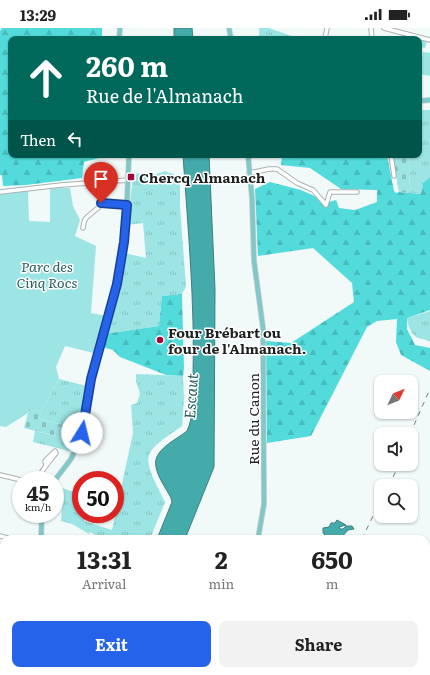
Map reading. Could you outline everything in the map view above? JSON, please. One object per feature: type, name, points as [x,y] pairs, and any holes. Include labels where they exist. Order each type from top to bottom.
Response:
[{"type":"main road","points":[[61,471],[71,459],[80,440],[91,379],[105,330],[120,265],[127,205],[129,158]]},
{"type":"main road","name":"Rue du Canon","points":[[248,158],[252,198],[254,261],[263,328],[264,504],[259,535]]},
{"type":"main road","points":[[41,535],[42,523]]},
{"type":"street","points":[[384,28],[415,36]]},
{"type":"street","points":[[391,158],[394,176]]},
{"type":"street","points":[[249,173],[277,169],[297,184],[314,190],[326,205],[328,194],[332,191],[344,193],[357,192]]},
{"type":"street","points":[[0,192],[129,180]]},
{"type":"street","points":[[83,228],[86,218],[99,207],[107,181]]},
{"type":"street","points":[[101,203],[127,205]]},
{"type":"street","points":[[42,471],[46,466]]},
{"type":"street","points":[[0,475],[12,478]]},
{"type":"green space","points":[[2,28],[102,28],[102,36],[8,36],[8,158],[99,158],[84,162],[82,178],[26,185],[3,186],[2,175],[0,175],[0,31]]},
{"type":"green space","points":[[259,28],[269,28],[292,36],[259,36]]},
{"type":"green space","points":[[422,40],[427,41],[425,48],[422,47]]},
{"type":"green space","points":[[423,52],[430,53],[430,76],[422,75]]},
{"type":"green space","points":[[422,110],[430,110],[430,177],[423,183],[421,194],[409,193],[410,158],[422,158]]},
{"type":"green space","points":[[282,158],[388,158],[394,191],[396,193],[421,194],[423,183],[430,177],[430,310],[407,318],[407,329],[415,345],[430,348],[430,371],[401,355],[396,342],[397,319],[377,321],[367,327],[311,436],[267,443],[266,341],[291,343],[354,302],[352,283],[313,248],[258,256],[255,189],[270,182],[301,190],[321,199],[326,205],[329,202],[336,200],[339,208],[355,210],[377,202],[377,190],[341,189],[310,168],[281,165]]},
{"type":"green space","points":[[393,158],[410,158],[409,193],[399,192]]},
{"type":"green space","points":[[165,171],[180,177],[180,207],[186,287],[182,294],[162,296],[159,326],[104,334],[124,253],[146,258],[143,223],[127,225],[133,177],[132,173],[153,175]]},
{"type":"green space","name":"Parc des Cinq Rocs","points":[[50,188],[70,188],[73,206],[80,220],[75,236],[96,246],[91,313],[107,316],[98,354],[65,346],[56,367],[59,379],[41,412],[29,409],[28,413],[6,427],[0,426],[0,194],[28,191],[29,221],[50,222]]},
{"type":"green space","points":[[182,294],[183,376],[166,375],[120,357],[113,350],[102,347],[104,334],[159,326],[162,296]]},
{"type":"green space","points":[[430,311],[430,342],[425,339],[418,338],[412,334],[407,318]]},
{"type":"green space","points":[[136,374],[183,376],[184,399],[182,426],[159,443],[151,451],[148,460],[151,472],[165,502],[152,535],[95,535],[90,532],[89,534],[72,524],[64,522],[64,489],[72,491],[72,523],[90,523],[112,530],[114,523],[124,523],[124,475],[133,433],[131,405],[137,403],[140,394],[136,381]]},
{"type":"green space","points":[[59,379],[87,386],[81,424],[73,452],[33,442],[35,431],[68,439],[71,427],[39,419],[41,412]]},
{"type":"green space","points":[[29,409],[41,412],[39,419],[71,427],[68,439],[24,428]]},
{"type":"shaded area","points":[[174,28],[192,28],[193,36],[174,36]]},
{"type":"shaded area","points":[[183,158],[209,158],[215,289],[214,467],[187,535],[159,535],[172,502],[158,475],[156,461],[158,455],[166,446],[187,431],[191,419],[193,404],[192,294]]},
{"type":"shaded area","points":[[337,520],[346,525],[339,527],[340,529],[343,529],[346,526],[352,526],[354,529],[348,530],[344,535],[324,535],[323,528],[329,527],[331,523],[335,523]]},
{"type":"railway","points":[[413,427],[430,389]]},
{"type":"railway","points":[[392,479],[396,471]]},
{"type":"railway","points":[[364,535],[374,514]]},
{"type":"place","name":"Chercq Almanach","points":[[131,177]]},
{"type":"place","name":"Four Brébart ou four de l'Almanach.","points":[[160,340]]},
{"type":"route","points":[[82,433],[91,379],[117,284],[126,224],[127,205],[101,203]]},
{"type":"water label","name":"Escaut","points":[[190,396]]}]
